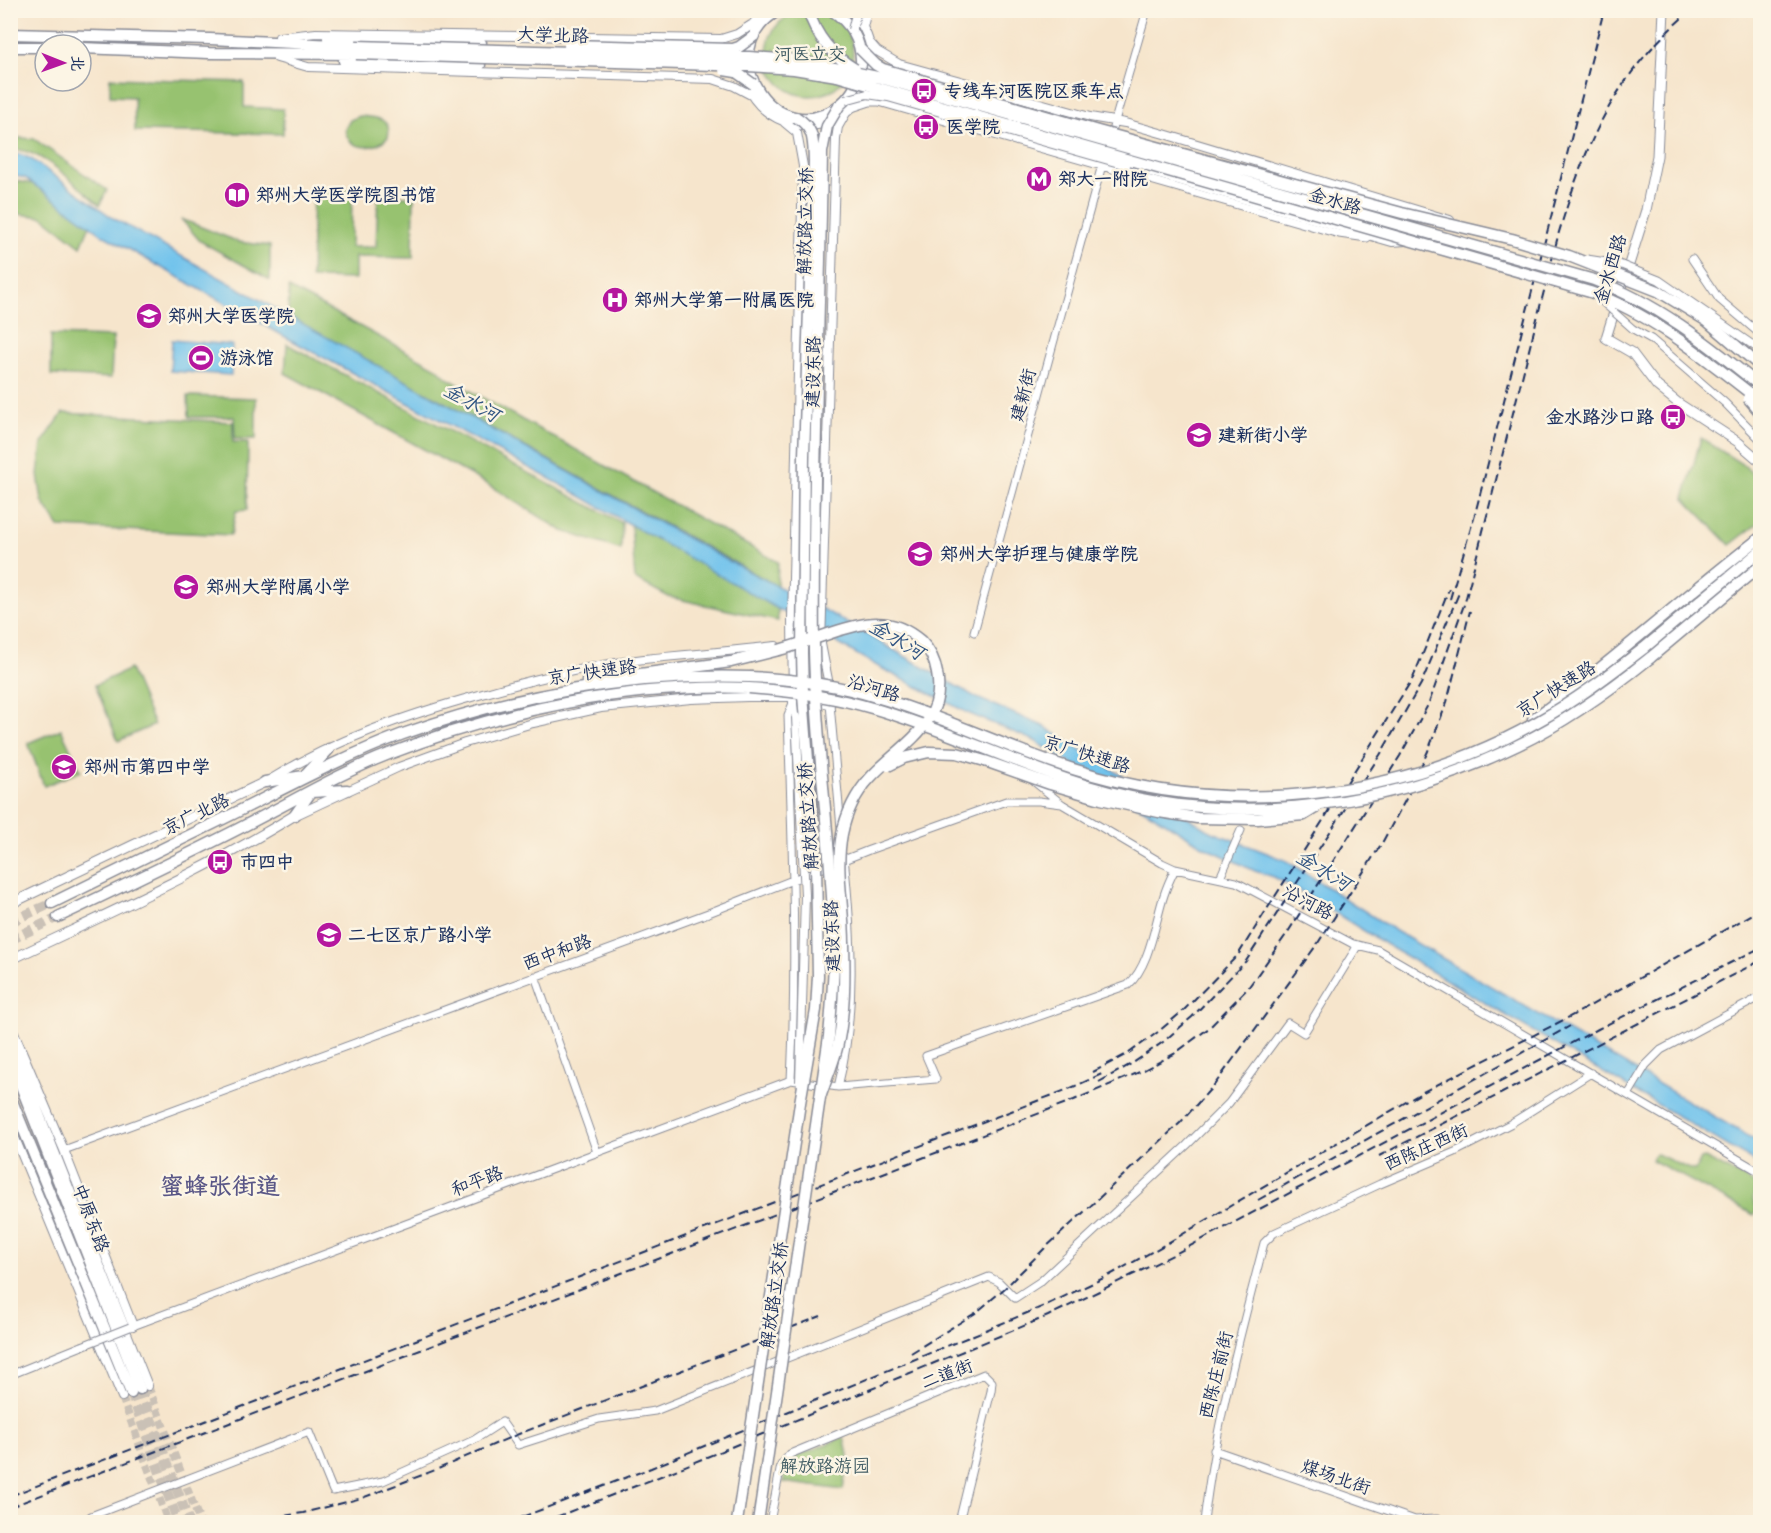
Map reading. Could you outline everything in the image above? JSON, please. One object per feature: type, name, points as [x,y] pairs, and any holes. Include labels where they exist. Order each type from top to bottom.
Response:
[{"type":"main road","points":[[210,39],[279,37],[733,49],[739,47],[753,31],[779,10]]},
{"type":"main road","points":[[808,10],[812,23],[832,53],[876,82]]},
{"type":"main road","points":[[831,10],[857,28],[876,65],[1120,138],[1402,213],[1512,239],[1569,256],[1658,291],[1707,321],[1761,366]]},
{"type":"main road","name":"金水西路","points":[[1664,10],[1657,156],[1646,210],[1606,338],[1632,353],[1657,386],[1678,403],[1738,442],[1761,461]]},
{"type":"main road","points":[[752,89],[749,57],[753,31]]},
{"type":"main road","name":"大学北路","points":[[10,34],[210,39],[356,50],[757,66],[794,69],[876,82]]},
{"type":"main road","name":"解放路立交桥","points":[[758,1522],[830,1036],[834,935],[814,652],[822,152],[827,126],[846,107],[855,87],[865,46]]},
{"type":"main road","points":[[10,47],[33,47]]},
{"type":"main road","name":"大学北路","points":[[93,48],[209,52],[356,50],[749,57],[796,60],[876,82]]},
{"type":"main road","points":[[209,52],[277,58],[726,70],[735,72],[768,104],[796,117],[818,116],[846,107]]},
{"type":"main road","name":"金水路","points":[[876,82],[1590,291],[1632,309],[1688,345],[1761,401]]},
{"type":"main road","name":"金水路","points":[[876,82],[1594,280],[1639,298],[1695,335],[1761,386]]},
{"type":"main road","name":"解放路立交桥","points":[[737,1522],[816,1010],[818,956],[816,864],[801,653],[804,456],[814,161],[812,133],[804,122],[796,117]]},
{"type":"main road","points":[[1727,375],[1761,412]]},
{"type":"main road","points":[[1512,735],[1601,669],[1761,538]]},
{"type":"main road","name":"京广快速路","points":[[356,753],[425,727],[492,707],[577,689],[651,680],[725,676],[802,681],[839,687],[884,699],[1095,776],[1164,790],[1238,797],[1296,796],[1414,774],[1461,758],[1512,735],[1566,705],[1617,669],[1761,551]]},
{"type":"main road","name":"京广快速路","points":[[361,766],[439,736],[555,705],[652,692],[702,688],[749,688],[810,694],[872,707],[1068,780],[1138,798],[1195,806],[1297,808],[1435,780],[1485,761],[1544,732],[1624,679],[1761,566]]},
{"type":"main road","points":[[492,707],[517,695],[540,689],[620,675],[738,660],[779,650],[859,624],[887,623],[908,631],[922,642],[935,662],[939,679],[939,695],[930,719],[916,736],[870,778],[850,808],[841,838],[843,1001],[837,1050],[821,1095]]},
{"type":"main road","points":[[10,904],[265,782],[304,776],[329,749]]},
{"type":"main road","points":[[870,778],[904,758],[929,752],[944,752],[986,761],[1101,799],[1180,816],[1229,819],[1304,815],[1322,804]]},
{"type":"main road","name":"京广北路","points":[[51,903],[356,753]]},
{"type":"main road","name":"京广北路","points":[[58,917],[361,766]]},
{"type":"main road","points":[[10,960],[256,840],[295,815],[312,792],[347,790]]},
{"type":"main road","name":"中原东路","points":[[10,1058],[135,1391]]},
{"type":"main road","name":"中原东路","points":[[10,1096],[135,1391]]},
{"type":"street","points":[[764,10],[753,31],[744,42],[741,60],[743,78],[769,114],[785,123],[812,126],[830,122],[846,107],[867,94],[888,97],[1392,242]]},
{"type":"street","points":[[849,10],[857,28]]},
{"type":"street","points":[[857,10],[857,28]]},
{"type":"street","points":[[857,28],[867,10]]},
{"type":"street","name":"建新街","points":[[974,632],[1101,165],[1147,10]]},
{"type":"street","points":[[279,37],[316,33],[721,39],[753,31]]},
{"type":"street","points":[[865,46],[899,64],[1090,117],[1125,123],[1405,205],[1512,239]]},
{"type":"street","points":[[277,58],[308,67],[713,79],[752,89]]},
{"type":"street","points":[[846,107],[879,102],[1340,234],[1392,242],[1414,240]]},
{"type":"street","name":"建设东路","points":[[838,1087],[846,1052],[850,1002],[850,943],[830,690],[822,642],[836,139],[846,107]]},
{"type":"street","name":"建设东路","points":[[785,123],[797,133],[803,166],[792,619],[793,700],[796,717],[805,895],[800,1103]]},
{"type":"street","points":[[1569,256],[1619,264],[1659,280],[1761,350]]},
{"type":"street","points":[[1692,259],[1719,299],[1761,334]]},
{"type":"street","points":[[1590,291],[1633,329],[1651,339],[1725,403],[1761,439]]},
{"type":"street","points":[[329,749],[381,726],[430,709],[535,679],[644,660],[822,642]]},
{"type":"street","name":"沿河路","points":[[830,690],[905,713],[966,736],[1020,771],[1062,804],[1162,863],[1175,869],[1220,878],[1259,893],[1358,945],[1378,950],[1629,1093],[1761,1172]]},
{"type":"street","points":[[295,815],[399,767],[465,743],[532,723],[590,710],[691,699],[793,700],[830,704]]},
{"type":"street","name":"建设东路","points":[[791,1080],[795,1002],[794,879],[788,715],[793,700]]},
{"type":"street","name":"西中和路","points":[[64,1150],[711,912],[844,859],[1006,801],[1062,804]]},
{"type":"street","points":[[1220,878],[1241,830]]},
{"type":"street","name":"和平路","points":[[10,1375],[132,1326],[791,1080],[838,1087],[936,1080],[926,1056],[1128,985],[1138,976],[1144,962],[1165,892],[1175,869]]},
{"type":"street","points":[[92,1522],[91,1516],[309,1432],[333,1491],[383,1481],[474,1440],[502,1422],[518,1445],[599,1419],[655,1412],[989,1277],[999,1282],[1015,1298],[1041,1281],[1229,1103],[1288,1023],[1304,1033],[1358,945]]},
{"type":"street","points":[[535,976],[597,1152]]},
{"type":"street","points":[[1629,1093],[1646,1065],[1661,1050],[1761,997]]},
{"type":"street","points":[[10,1023],[64,1150],[132,1326]]},
{"type":"street","points":[[10,1039],[135,1391]]},
{"type":"street","name":"西陈庄西街","points":[[1269,1238],[1274,1233],[1455,1152],[1510,1124],[1591,1073]]},
{"type":"street","points":[[10,1126],[135,1391]]},
{"type":"street","name":"西陈庄前街","points":[[1204,1522],[1214,1450],[1262,1250],[1269,1238]]},
{"type":"street","name":"二道街","points":[[770,1522],[781,1465],[790,1454],[984,1374],[992,1382],[991,1391],[959,1522]]},
{"type":"street","name":"煤场北街","points":[[1214,1450],[1415,1520],[1436,1519],[1450,1522]]},
{"type":"green space","name":"河医立交","points":[[802,10],[818,10],[841,22],[850,36],[853,53],[850,70],[841,84],[818,96],[802,96],[786,89],[774,77],[767,61],[767,45],[774,29],[786,17]]},
{"type":"green space","points":[[110,78],[244,82],[244,107],[283,109],[283,134],[135,131],[134,97],[110,96]]},
{"type":"green space","points":[[360,116],[385,122],[389,131],[388,137],[383,142],[370,146],[356,145],[351,142],[345,129],[350,120]]},
{"type":"green space","points":[[10,137],[34,139],[107,190],[100,205],[47,161],[23,151],[11,149]]},
{"type":"green space","points":[[11,180],[33,184],[90,225],[81,246],[43,217],[11,213]]},
{"type":"green space","points":[[313,190],[352,190],[351,247],[376,247],[378,196],[414,196],[413,258],[355,257],[355,279],[311,278]]},
{"type":"green space","points":[[181,219],[239,242],[270,246],[270,280],[200,241]]},
{"type":"green space","points":[[289,288],[437,368],[447,378],[778,562],[777,586],[288,316]]},
{"type":"green space","points":[[51,335],[113,337],[111,378],[51,375]]},
{"type":"green space","points":[[287,344],[622,523],[621,550],[563,531],[487,484],[285,373]]},
{"type":"green space","points":[[188,396],[256,398],[256,439],[235,439],[234,417],[189,417]]},
{"type":"green space","points":[[63,413],[233,422],[233,442],[248,442],[247,510],[236,511],[231,535],[59,527],[42,501],[38,474],[42,443]]},
{"type":"green space","points":[[1701,438],[1745,466],[1760,482],[1760,522],[1730,545],[1684,498]]},
{"type":"green space","points":[[631,525],[778,608],[778,621],[669,597],[635,579]]},
{"type":"green space","points":[[130,669],[154,725],[118,741],[95,685]]},
{"type":"green space","points":[[61,729],[81,771],[44,786],[28,743]]},
{"type":"green space","points":[[1657,1154],[1691,1170],[1695,1170],[1701,1159],[1705,1158],[1750,1181],[1755,1186],[1753,1199],[1756,1212],[1754,1215],[1652,1160]]},
{"type":"green space","name":"解放路游园","points":[[844,1437],[848,1455],[843,1490],[783,1482],[788,1461]]},
{"type":"water","points":[[11,154],[31,159],[113,218],[723,558],[826,611],[977,698],[1043,726],[1210,831],[1285,860],[1394,930],[1760,1143],[1760,1165],[1385,944],[1302,892],[1274,877],[1255,871],[1203,846],[1035,741],[970,714],[879,667],[565,487],[289,339],[103,235],[25,178],[11,175]]},
{"type":"water","name":"游泳馆","points":[[172,340],[232,345],[231,375],[170,371]]},
{"type":"tunnel","points":[[10,922],[52,903]]},
{"type":"tunnel","points":[[10,940],[58,917]]},
{"type":"tunnel","points":[[148,1386],[200,1522]]},
{"type":"tunnel","points":[[140,1389],[189,1522]]},
{"type":"tunnel","points":[[131,1393],[178,1522]]},
{"type":"tunnel","points":[[122,1397],[168,1522]]},
{"type":"railway","points":[[1450,599],[1475,514],[1604,10]]},
{"type":"railway","points":[[10,1507],[1074,1100],[1142,1071],[1174,1054],[1209,1028],[1248,988],[1288,932],[1400,756],[1429,703],[1465,602],[1559,232],[1581,167],[1607,110],[1623,85],[1664,35],[1691,10]]},
{"type":"railway","points":[[1093,1072],[1129,1053],[1158,1032],[1184,1010],[1238,955],[1413,678],[1449,589]]},
{"type":"railway","points":[[1099,1082],[1133,1063],[1163,1042],[1192,1017],[1246,961],[1380,755],[1421,684],[1459,593]]},
{"type":"railway","points":[[911,1353],[977,1312],[1005,1288],[1180,1123],[1215,1084],[1318,943],[1382,843],[1407,797],[1447,702],[1470,611]]},
{"type":"railway","points":[[509,1522],[651,1468],[1044,1306],[1108,1276],[1423,1092],[1579,1012],[1760,910]]},
{"type":"railway","points":[[543,1522],[656,1478],[1048,1316],[1173,1255],[1598,1029],[1760,948]]},
{"type":"railway","points":[[1379,1156],[1760,961]]},
{"type":"railway","points":[[1258,1200],[1570,1026]]},
{"type":"railway","points":[[10,1496],[1071,1088],[1104,1073]]},
{"type":"railway","points":[[244,1522],[303,1513],[362,1498],[821,1316]]},
{"type":"place","name":"专线车河医院区乘车点","points":[[924,91]]},
{"type":"place","name":"医学院","points":[[926,127]]},
{"type":"place","name":"郑大一附院","points":[[1039,179]]},
{"type":"place","name":"郑州大学医学院图书馆","points":[[237,195]]},
{"type":"place","name":"郑州大学第一附属医院","points":[[615,300]]},
{"type":"place","name":"郑州大学医学院","points":[[149,316]]},
{"type":"place","name":"游泳馆","points":[[201,358]]},
{"type":"place","name":"金水路沙口路","points":[[1673,417]]},
{"type":"place","name":"建新街小学","points":[[1199,435]]},
{"type":"place","name":"郑州大学护理与健康学院","points":[[920,554]]},
{"type":"place","name":"郑州大学附属小学","points":[[186,587]]},
{"type":"place","name":"郑州市第四中学","points":[[64,767]]},
{"type":"place","name":"市四中","points":[[220,862]]},
{"type":"place","name":"二七区京广路小学","points":[[329,935]]},
{"type":"district","name":"蜜蜂张街道","points":[[220,1186]]},
{"type":"water label","name":"金水河","points":[[472,402]]},
{"type":"water label","name":"金水河","points":[[897,639]]},
{"type":"water label","name":"金水河","points":[[1324,870]]}]
